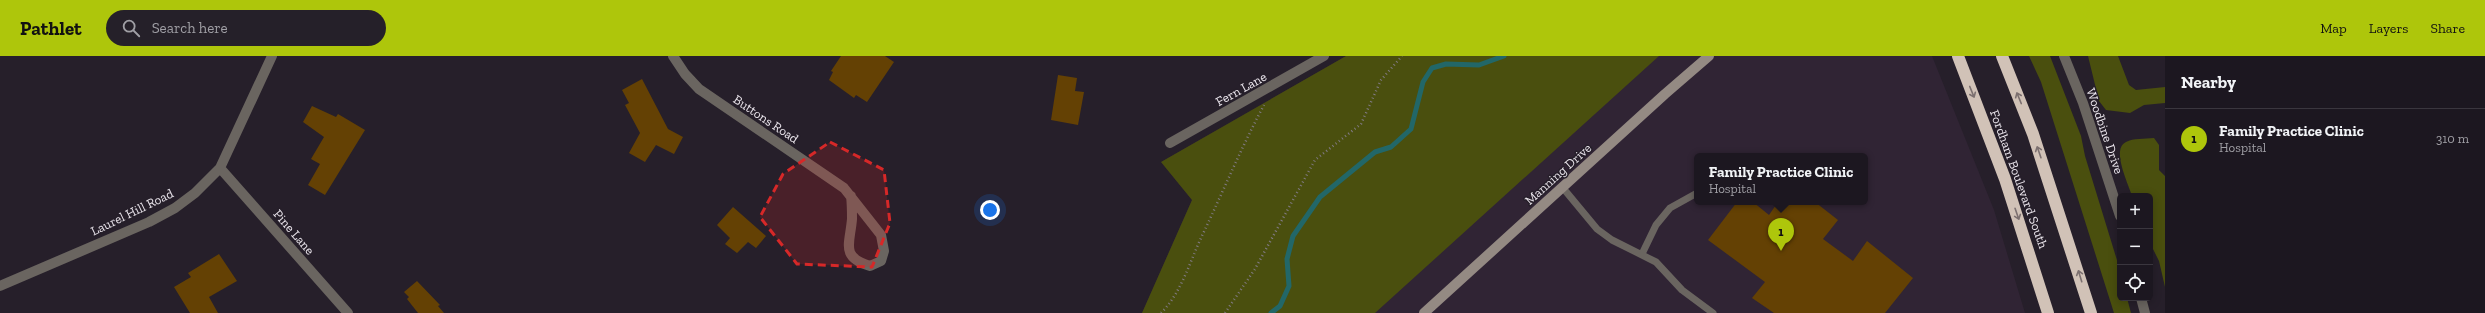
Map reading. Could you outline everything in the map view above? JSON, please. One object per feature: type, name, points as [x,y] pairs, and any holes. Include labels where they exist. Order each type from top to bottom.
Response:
[{"type":"highway","name":"Fordham Boulevard South","points":[[1958,56],[2005,179],[2048,313]]},
{"type":"highway","name":"Fordham Boulevard South","points":[[2002,56],[2033,134],[2091,313]]},
{"type":"street","name":"Laurel Hill Road","points":[[0,286],[121,234],[168,211],[195,193],[220,168],[272,56]]},
{"type":"street","name":"Buttons Road","points":[[673,56],[684,74],[699,89],[844,188],[851,196],[881,235],[884,251],[881,261],[870,266],[858,262],[850,254],[848,241],[852,219],[851,196]]},
{"type":"street","name":"Fern Lane","points":[[1170,143],[1275,86],[1324,56]]},
{"type":"street","name":"Manning Drive","points":[[1424,313],[1709,56]]},
{"type":"street","name":"Woodbine Drive","points":[[2064,56],[2083,103],[2117,207]]},
{"type":"street","name":"Pine Lane","points":[[220,168],[348,313]]},
{"type":"street","points":[[2142,301],[2145,313]]},
{"type":"lane","points":[[1563,188],[1597,229],[1612,240],[1656,262],[1682,290],[1713,313]]},
{"type":"lane","points":[[1642,254],[1656,225],[1670,208],[1694,195]]},
{"type":"path","points":[[1225,313],[1254,269],[1315,160],[1361,124],[1381,80],[1402,56]]},
{"type":"path","points":[[1161,313],[1171,303],[1186,274],[1248,135],[1275,86]]},
{"type":"highlighted area","points":[[830,142],[884,170],[890,223],[872,267],[797,264],[760,217],[783,174]]},
{"type":"shaded area","points":[[1346,56],[1932,56],[1994,210],[2025,313],[1142,313],[1192,200],[1161,162]]},
{"type":"green space","points":[[1346,56],[1659,56],[1375,313],[1142,313],[1192,200],[1161,162]]},
{"type":"green space","points":[[2029,56],[2050,56],[2081,136],[2085,156],[2117,260],[2117,301],[2128,301],[2131,313],[2114,313],[2041,82]]},
{"type":"green space","points":[[2088,56],[2118,56],[2129,85],[2136,90],[2165,87],[2165,103],[2144,105],[2130,113],[2106,110],[2099,101]]},
{"type":"green space","points":[[2154,138],[2159,145],[2159,170],[2165,176],[2165,287],[2159,261],[2153,249],[2153,193],[2131,193],[2120,159],[2122,146],[2126,142],[2136,139]]},
{"type":"building","points":[[841,56],[885,56],[894,62],[867,102],[856,95],[854,98],[829,80],[833,72],[831,71]]},
{"type":"building","points":[[1058,75],[1077,78],[1075,91],[1084,92],[1078,125],[1051,120]]},
{"type":"building","points":[[642,79],[668,129],[683,137],[674,154],[656,145],[645,162],[629,153],[640,133],[625,105],[629,103],[622,90]]},
{"type":"building","points":[[312,106],[336,117],[338,114],[365,130],[325,195],[308,185],[320,164],[311,159],[324,137],[303,122]]},
{"type":"building","points":[[1735,205],[1757,205],[1769,215],[1776,205],[1819,205],[1838,220],[1823,239],[1853,261],[1867,241],[1913,278],[1885,313],[1774,313],[1752,298],[1765,282],[1708,240]]},
{"type":"building","points":[[733,207],[766,236],[756,248],[748,242],[737,253],[725,244],[730,238],[717,225]]},
{"type":"building","points":[[219,254],[237,281],[209,297],[218,313],[190,313],[174,287],[191,277],[188,273]]},
{"type":"building","points":[[417,281],[440,305],[438,306],[444,313],[418,313],[407,299],[409,297],[404,292]]},
{"type":"waterway","points":[[1271,313],[1280,306],[1289,286],[1287,259],[1293,236],[1320,197],[1375,152],[1391,147],[1411,129],[1423,82],[1432,68],[1446,64],[1479,65],[1504,56]]},
{"type":"place","name":"Family Practice Clinic","points":[[1781,251]]}]
